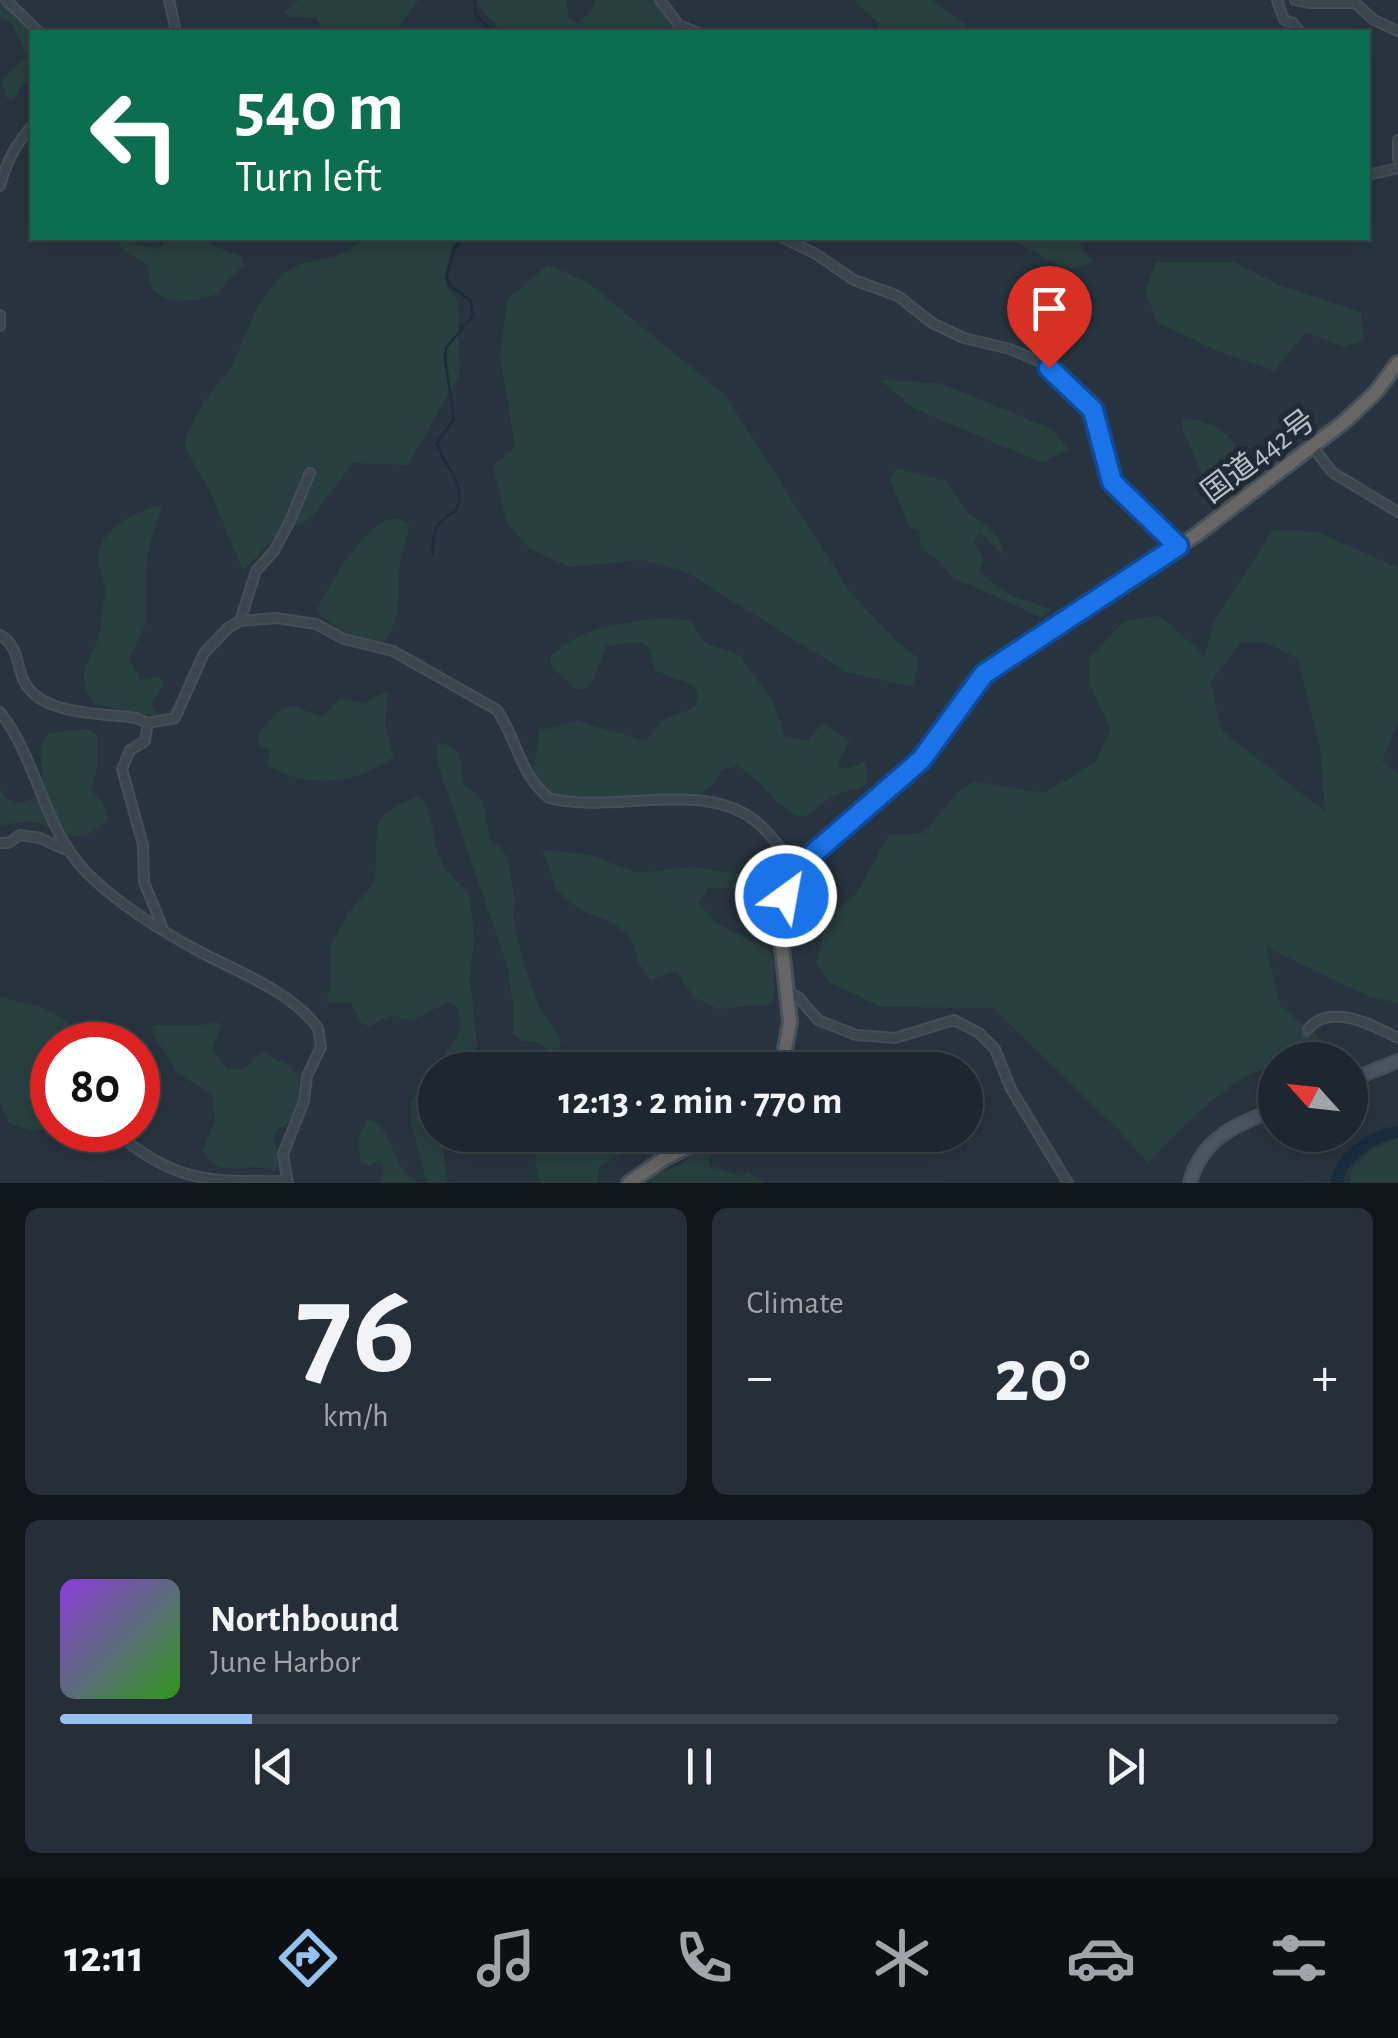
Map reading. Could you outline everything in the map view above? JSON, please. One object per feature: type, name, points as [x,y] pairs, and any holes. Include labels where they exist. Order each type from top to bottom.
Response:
[{"type":"highway","name":"国道442号","points":[[783,1052],[788,1039],[780,929],[786,896],[799,872],[828,840],[921,760],[984,674],[1178,546],[1314,447],[1376,392],[1398,363]]},
{"type":"highway","points":[[629,1183],[677,1152]]},
{"type":"main road","points":[[1368,1072],[1398,1060]]},
{"type":"main road","points":[[1190,1183],[1208,1145],[1258,1117]]},
{"type":"street","points":[[6,0],[37,30]]},
{"type":"street","points":[[168,0],[176,30]]},
{"type":"street","points":[[660,0],[679,26],[691,30]]},
{"type":"street","points":[[1277,0],[1284,20],[1293,22],[1299,30]]},
{"type":"street","points":[[1294,0],[1308,4],[1355,3],[1374,20],[1398,31]]},
{"type":"street","points":[[0,186],[16,143],[30,128]]},
{"type":"street","points":[[1398,140],[1398,159]]},
{"type":"street","points":[[1370,175],[1398,168]]},
{"type":"street","points":[[787,240],[854,280],[898,296],[932,324],[1043,363],[1093,410],[1112,482],[1178,546]]},
{"type":"street","points":[[0,315],[0,326]]},
{"type":"street","points":[[1314,447],[1332,472],[1398,512]]},
{"type":"street","points":[[0,635],[14,646],[25,682],[48,702],[148,723],[174,718],[204,653],[240,620],[256,571],[290,522],[310,473]]},
{"type":"street","points":[[240,620],[276,618],[316,624],[344,639],[393,651],[485,702],[497,710],[527,774],[549,798],[604,804],[709,800],[729,806],[762,826],[799,872]]},
{"type":"street","points":[[0,712],[22,745],[44,807],[68,851],[90,876],[164,930],[284,997],[318,1028],[321,1048],[307,1076],[304,1102],[282,1154],[288,1182],[187,1177],[142,1152]]},
{"type":"street","points":[[148,723],[145,741],[130,750],[122,769],[143,845],[144,882],[164,930]]},
{"type":"street","points":[[0,843],[20,835],[40,838],[68,851]]},
{"type":"street","points":[[786,990],[799,998],[818,1020],[856,1035],[895,1038],[954,1020],[980,1033],[995,1049],[1011,1089],[1068,1183]]},
{"type":"street","points":[[1308,1030],[1314,1022],[1341,1016],[1398,1038]]},
{"type":"green space","points":[[0,0],[9,4],[30,32],[30,80],[12,102],[7,99],[1,80],[28,56],[11,23],[0,16]]},
{"type":"green space","points":[[299,0],[419,0],[397,29],[324,30],[315,18],[289,17],[284,12]]},
{"type":"green space","points":[[479,0],[566,0],[569,18],[577,23],[596,0],[662,0],[669,19],[701,30],[500,30],[480,8]]},
{"type":"green space","points":[[854,0],[931,0],[965,24],[967,30],[880,30]]},
{"type":"green space","points":[[119,240],[159,249],[162,240],[204,240],[241,256],[245,265],[219,293],[175,300],[159,295],[151,287],[147,265],[120,248]]},
{"type":"green space","points":[[364,240],[458,240],[450,251],[446,284],[458,302],[460,374],[408,465],[353,463],[312,517],[282,529],[243,571],[211,493],[185,448],[186,437],[203,403],[232,367],[256,309],[281,275],[300,264],[340,255]]},
{"type":"green space","points":[[1012,240],[1077,240],[1094,262],[1067,270]]},
{"type":"green space","points":[[1156,262],[1233,262],[1281,286],[1361,312],[1364,340],[1344,347],[1306,332],[1274,371],[1213,349],[1158,323],[1145,292]]},
{"type":"green space","points":[[548,265],[586,281],[726,396],[850,592],[897,642],[918,658],[914,687],[846,672],[686,572],[642,560],[569,567],[530,549],[507,523],[493,466],[515,447],[500,358],[507,300]]},
{"type":"green space","points":[[880,380],[940,383],[1052,429],[1068,449],[1043,463],[913,408]]},
{"type":"green space","points":[[1182,419],[1210,425],[1230,438],[1255,485],[1213,512],[1203,501],[1209,491]]},
{"type":"green space","points":[[896,468],[947,481],[965,508],[993,532],[1005,556],[981,533],[973,542],[984,560],[979,570],[1004,591],[1053,609],[1041,617],[954,578],[921,548],[919,531],[910,528],[890,479]]},
{"type":"green space","points":[[162,505],[146,570],[146,624],[129,659],[141,680],[157,676],[165,682],[151,705],[159,715],[135,714],[94,703],[84,685],[85,670],[98,639],[105,593],[98,555],[103,541],[122,522]]},
{"type":"green space","points":[[396,518],[409,524],[394,624],[384,642],[355,637],[331,624],[317,610],[361,541],[384,522]]},
{"type":"green space","points":[[1273,530],[1318,532],[1398,568],[1398,723],[1382,761],[1398,773],[1398,1003],[1370,997],[1266,947],[1281,1007],[1325,1042],[1258,1042],[1258,1071],[1207,1105],[1148,1163],[993,1008],[880,1007],[829,982],[816,962],[828,917],[857,893],[889,835],[924,833],[957,793],[973,781],[1045,793],[1095,762],[1111,729],[1089,684],[1089,659],[1124,621],[1160,616],[1205,656],[1214,621]],"holes":[[[1241,642],[1266,642],[1298,659],[1320,747],[1325,812],[1221,730],[1211,682]]]},
{"type":"green space","points":[[665,618],[690,621],[705,642],[740,656],[772,700],[785,736],[807,741],[822,724],[850,740],[839,761],[840,767],[864,762],[865,784],[835,795],[801,817],[737,766],[722,770],[699,795],[562,799],[543,789],[533,774],[539,731],[578,720],[644,741],[661,722],[695,705],[698,691],[691,684],[656,671],[648,647],[639,642],[606,646],[592,683],[584,689],[576,689],[552,668],[550,657],[574,639],[619,624]]},
{"type":"green space","points":[[388,693],[385,725],[394,756],[381,766],[349,778],[314,780],[281,773],[267,765],[270,750],[260,745],[258,734],[274,715],[291,705],[322,717],[340,699],[364,703]]},
{"type":"green space","points":[[90,729],[97,735],[97,769],[91,789],[104,805],[108,820],[81,836],[36,823],[0,826],[0,788],[16,804],[44,796],[40,748],[48,733]]},
{"type":"green space","points":[[437,742],[459,754],[464,784],[483,801],[490,841],[508,859],[515,903],[513,918],[525,968],[539,1007],[561,1040],[559,1052],[520,1040],[513,1034],[506,962],[437,762]]},
{"type":"green space","points":[[417,795],[423,800],[442,864],[470,896],[474,938],[470,977],[477,1046],[474,1052],[446,1052],[461,1025],[459,1009],[451,1002],[411,1021],[391,1015],[369,1027],[360,1022],[351,1002],[326,1002],[331,985],[330,946],[349,912],[375,882],[377,825],[387,812]]},
{"type":"green space","points":[[542,850],[590,855],[638,873],[690,867],[766,877],[764,888],[709,888],[699,903],[716,923],[768,949],[773,957],[772,1004],[718,1009],[694,997],[676,971],[651,980],[638,962],[627,933],[610,921],[580,910],[557,890]]},
{"type":"green space","points":[[0,997],[41,1007],[68,1022],[30,1022],[30,1131],[9,1123],[0,1100]]},
{"type":"green space","points":[[221,1024],[212,1049],[228,1069],[244,1069],[261,1052],[295,1073],[299,1089],[296,1106],[289,1121],[273,1136],[280,1161],[275,1171],[218,1166],[203,1151],[215,1121],[212,1095],[177,1073],[160,1045],[160,1025]]},
{"type":"green space","points":[[418,1092],[418,1149],[411,1123],[410,1103]]},
{"type":"green space","points":[[367,1120],[381,1127],[400,1165],[418,1183],[381,1183],[384,1169],[380,1160],[371,1166],[361,1162],[358,1140]]},
{"type":"green space","points":[[1398,1138],[1398,1183],[1350,1183],[1360,1159]]},
{"type":"green space","points":[[419,1152],[443,1152],[448,1183],[427,1183]]},
{"type":"green space","points":[[537,1152],[624,1152],[600,1166],[597,1183],[542,1183]]},
{"type":"green space","points":[[696,1152],[712,1152],[710,1166],[740,1176],[748,1172],[765,1183],[653,1183],[651,1177],[681,1164]]},
{"type":"waterway","points":[[474,0],[476,15],[491,30]]},
{"type":"waterway","points":[[433,555],[437,527],[459,501],[456,480],[437,443],[454,419],[446,348],[473,316],[470,300],[446,278],[461,240]]},
{"type":"waterway","points":[[1337,1183],[1344,1165],[1359,1149],[1379,1137],[1398,1132]]},
{"type":"tunnel","points":[[1303,1042],[1308,1029]]},
{"type":"route","points":[[786,896],[814,853],[921,760],[984,674],[1178,546],[1112,482],[1093,410],[1049,368]]}]
